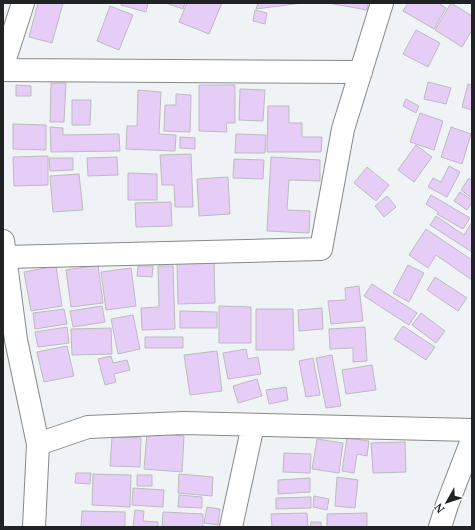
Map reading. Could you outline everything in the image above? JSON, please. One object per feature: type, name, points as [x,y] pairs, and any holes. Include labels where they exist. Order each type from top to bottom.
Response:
[{"type":"street","points":[[3,65],[23,3]]},
{"type":"street","points":[[34,527],[38,444],[16,340],[4,249],[321,249],[343,129],[382,3]]},
{"type":"street","points":[[3,70],[360,72]]},
{"type":"street","points":[[38,444],[88,427],[183,423],[472,430]]},
{"type":"street","points":[[231,527],[253,425]]},
{"type":"street","points":[[440,527],[472,440]]},
{"type":"building","points":[[38,3],[63,3],[52,43],[29,37]]},
{"type":"building","points":[[121,3],[148,3],[146,12],[121,5]]},
{"type":"building","points":[[166,3],[185,3],[183,9]]},
{"type":"building","points":[[187,3],[222,3],[209,34],[179,22]]},
{"type":"building","points":[[258,3],[302,3],[256,9]]},
{"type":"building","points":[[328,3],[368,3],[367,10]]},
{"type":"building","points":[[408,3],[438,3],[446,8],[434,29],[403,11]]},
{"type":"building","points":[[451,3],[472,16],[472,30],[462,47],[435,30]]},
{"type":"building","points":[[110,6],[133,15],[119,50],[97,41]]},
{"type":"building","points":[[255,10],[267,13],[265,24],[253,21]]},
{"type":"building","points":[[416,30],[440,43],[428,67],[403,54]]},
{"type":"building","points":[[428,82],[451,88],[446,104],[424,99]]},
{"type":"building","points":[[51,83],[66,83],[64,122],[50,122]]},
{"type":"building","points":[[468,84],[472,85],[472,110],[462,107]]},
{"type":"building","points":[[16,85],[31,86],[31,96],[16,96]]},
{"type":"building","points":[[199,85],[235,85],[235,123],[226,123],[227,132],[199,131]]},
{"type":"building","points":[[240,89],[265,90],[263,121],[239,120]]},
{"type":"building","points":[[138,90],[161,92],[159,134],[176,135],[175,151],[126,149],[127,126],[137,126]]},
{"type":"building","points":[[176,94],[191,95],[190,132],[164,131],[165,105],[176,105]]},
{"type":"building","points":[[406,99],[419,106],[416,113],[403,106]]},
{"type":"building","points":[[72,100],[91,100],[90,125],[72,125]]},
{"type":"building","points":[[268,106],[289,106],[289,123],[302,123],[302,137],[322,137],[321,152],[267,152]]},
{"type":"building","points":[[420,113],[443,121],[434,150],[410,142]]},
{"type":"building","points":[[13,124],[46,125],[46,150],[13,149]]},
{"type":"building","points":[[50,127],[63,128],[63,135],[119,134],[120,151],[51,152]]},
{"type":"building","points":[[451,127],[471,134],[462,164],[441,157]]},
{"type":"building","points":[[236,134],[266,135],[265,153],[235,153]]},
{"type":"building","points":[[180,137],[195,138],[195,149],[180,148]]},
{"type":"building","points":[[416,145],[432,157],[414,182],[398,170]]},
{"type":"building","points":[[191,154],[193,207],[175,207],[174,185],[162,185],[160,155]]},
{"type":"building","points":[[48,156],[48,185],[14,186],[13,157]]},
{"type":"building","points":[[117,157],[118,175],[88,176],[87,158]]},
{"type":"building","points":[[271,157],[320,160],[320,181],[289,180],[287,210],[310,211],[309,233],[267,231]]},
{"type":"building","points":[[49,158],[73,158],[73,170],[50,171]]},
{"type":"building","points":[[234,159],[264,160],[263,179],[233,178]]},
{"type":"building","points":[[449,166],[460,172],[447,197],[428,187],[433,178],[441,182]]},
{"type":"building","points":[[367,167],[389,185],[376,201],[354,183]]},
{"type":"building","points":[[128,173],[157,174],[157,200],[128,200]]},
{"type":"building","points":[[79,174],[83,210],[53,212],[50,176]]},
{"type":"building","points":[[228,177],[230,214],[199,216],[197,179]]},
{"type":"building","points":[[469,178],[472,181],[472,198],[461,190]]},
{"type":"building","points":[[460,192],[472,200],[467,210],[454,201]]},
{"type":"building","points":[[431,195],[470,218],[463,229],[437,214],[438,212],[426,204]]},
{"type":"building","points":[[387,196],[396,207],[384,217],[375,206]]},
{"type":"building","points":[[171,202],[172,226],[136,227],[135,203]]},
{"type":"building","points":[[436,216],[464,235],[472,222],[472,252],[430,225]]},
{"type":"building","points":[[426,229],[472,260],[472,280],[436,255],[428,268],[409,255]]},
{"type":"building","points":[[214,261],[215,303],[178,304],[177,262]]},
{"type":"building","points":[[98,265],[103,303],[71,307],[66,270]]},
{"type":"building","points":[[408,265],[424,273],[409,302],[393,293]]},
{"type":"building","points":[[56,266],[62,306],[31,311],[24,272]]},
{"type":"building","points":[[138,266],[153,266],[152,277],[137,276]]},
{"type":"building","points":[[158,266],[173,266],[175,329],[142,330],[141,308],[159,307]]},
{"type":"building","points":[[131,268],[136,306],[106,310],[101,272]]},
{"type":"building","points":[[435,277],[467,298],[458,311],[427,290]]},
{"type":"building","points":[[372,284],[417,313],[409,325],[364,296]]},
{"type":"building","points":[[359,286],[363,321],[331,324],[328,301],[346,300],[345,288]]},
{"type":"building","points":[[102,306],[105,322],[73,327],[70,311]]},
{"type":"building","points":[[219,306],[251,307],[251,343],[219,343]]},
{"type":"building","points":[[322,308],[323,329],[299,331],[298,310]]},
{"type":"building","points":[[64,309],[67,324],[35,329],[33,313]]},
{"type":"building","points":[[256,309],[293,309],[294,350],[256,350]]},
{"type":"building","points":[[180,311],[217,312],[217,328],[180,328]]},
{"type":"building","points":[[421,313],[445,331],[436,343],[412,325]]},
{"type":"building","points":[[133,315],[140,349],[118,354],[111,319]]},
{"type":"building","points":[[403,326],[435,347],[426,360],[394,339]]},
{"type":"building","points":[[67,327],[69,343],[38,347],[35,332]]},
{"type":"building","points":[[365,327],[367,361],[353,362],[353,348],[330,349],[329,329]]},
{"type":"building","points":[[111,328],[112,354],[72,355],[71,329]]},
{"type":"building","points":[[145,337],[183,337],[183,348],[145,348]]},
{"type":"building","points":[[67,346],[74,376],[44,382],[37,352]]},
{"type":"building","points":[[246,349],[248,359],[258,357],[261,374],[228,379],[223,353]]},
{"type":"building","points":[[217,351],[222,391],[190,395],[184,355]]},
{"type":"building","points":[[332,355],[341,406],[326,408],[316,358]]},
{"type":"building","points":[[111,356],[113,363],[127,360],[130,370],[114,374],[116,382],[105,385],[98,359]]},
{"type":"building","points":[[313,358],[320,395],[306,397],[299,361]]},
{"type":"building","points":[[372,365],[376,390],[346,394],[342,370]]},
{"type":"building","points":[[257,379],[262,396],[238,403],[233,386]]},
{"type":"building","points":[[286,387],[288,400],[269,404],[266,390]]},
{"type":"building","points":[[147,433],[184,436],[182,472],[144,469]]},
{"type":"building","points":[[112,437],[141,438],[140,467],[110,466]]},
{"type":"building","points":[[347,438],[369,441],[367,456],[357,454],[354,473],[342,471]]},
{"type":"building","points":[[317,439],[343,443],[339,473],[312,469]]},
{"type":"building","points":[[405,442],[406,472],[373,473],[371,443]]},
{"type":"building","points":[[284,453],[311,454],[310,473],[283,472]]},
{"type":"building","points":[[76,473],[91,473],[90,484],[75,483]]},
{"type":"building","points":[[93,474],[131,475],[130,507],[92,505]]},
{"type":"building","points":[[179,474],[213,477],[212,496],[178,493]]},
{"type":"building","points":[[137,475],[152,475],[152,486],[137,486]]},
{"type":"building","points":[[337,477],[358,480],[355,508],[335,506]]},
{"type":"building","points":[[310,478],[310,492],[278,494],[278,480]]},
{"type":"building","points":[[133,488],[164,490],[163,507],[132,505]]},
{"type":"building","points":[[179,495],[202,497],[202,508],[178,507]]},
{"type":"building","points":[[314,496],[329,499],[327,510],[313,507]]},
{"type":"building","points":[[311,497],[311,508],[276,509],[276,498]]},
{"type":"building","points":[[207,507],[220,509],[218,525],[204,523]]},
{"type":"building","points":[[135,510],[144,511],[143,521],[158,522],[158,527],[133,527]]},
{"type":"building","points":[[82,511],[125,512],[125,527],[81,527]]},
{"type":"building","points":[[163,512],[203,514],[203,527],[162,527]]},
{"type":"building","points":[[307,513],[308,527],[272,527],[271,514]]},
{"type":"building","points":[[367,513],[367,527],[327,527],[327,514]]},
{"type":"building","points":[[311,522],[321,522],[321,527],[310,527]]}]
